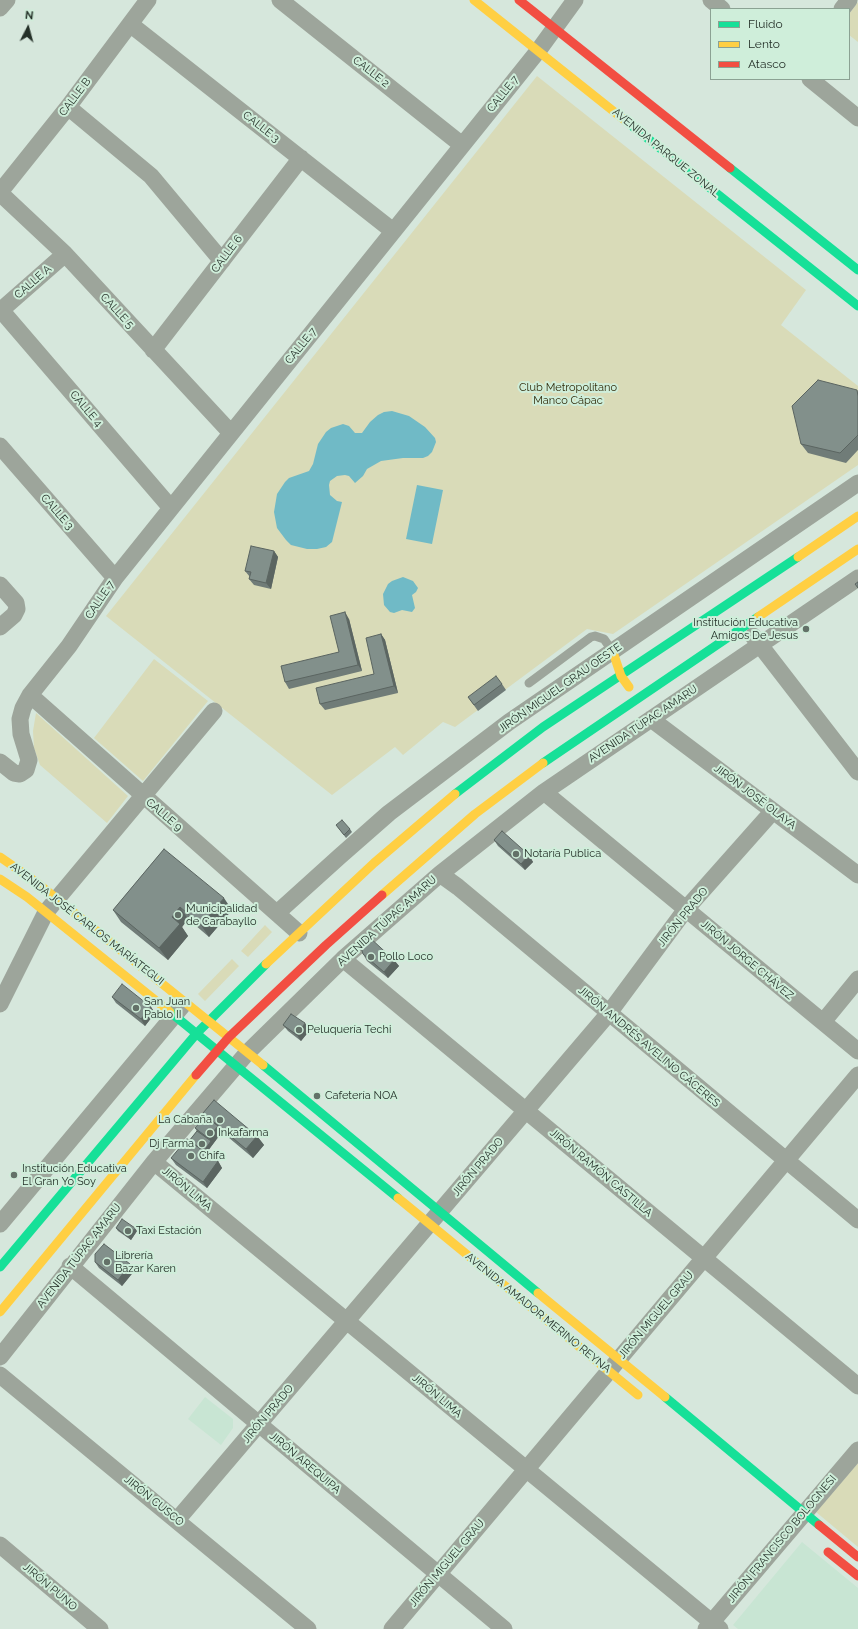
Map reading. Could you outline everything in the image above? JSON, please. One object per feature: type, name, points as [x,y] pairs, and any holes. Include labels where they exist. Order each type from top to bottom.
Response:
[{"type":"main road","name":"AVENIDA PARQUE ZONAL","points":[[474,0],[858,306]]},
{"type":"main road","points":[[519,0],[858,270]]},
{"type":"main road","points":[[0,1267],[31,1234],[196,1033],[374,863],[451,797],[543,727],[730,604],[858,516]]},
{"type":"main road","name":"AVENIDA TÚPAC AMARU","points":[[0,1312],[48,1247],[229,1038],[332,940],[422,859],[475,814],[530,772],[745,626],[857,553]]},
{"type":"main road","points":[[613,652],[621,676],[638,698]]},
{"type":"main road","name":"AVENIDA JOSÉ CARLOS MARÍATEGUI","points":[[0,857],[12,864],[57,899],[180,1008],[196,1033],[218,1050]]},
{"type":"main road","name":"AVENIDA JOSÉ CARLOS MARÍATEGUI","points":[[0,879],[180,1008],[208,1021],[229,1038]]},
{"type":"main road","name":"AVENIDA AMADOR MERINO REYNA","points":[[229,1038],[242,1059],[613,1365],[644,1401]]},
{"type":"main road","name":"AVENIDA AMADOR MERINO REYNA","points":[[218,1050],[242,1059],[613,1365],[797,1522],[858,1557]]},
{"type":"main road","points":[[824,1548],[858,1576]]},
{"type":"street","points":[[0,8],[7,0]]},
{"type":"street","name":"CALLE B","points":[[0,192],[68,107],[148,0]]},
{"type":"street","name":"CALLE 2","points":[[280,0],[462,145]]},
{"type":"street","name":"CALLE 7","points":[[0,762],[14,773],[20,774],[26,770],[28,760],[21,734],[20,719],[23,708],[30,695],[69,646],[115,578],[538,51],[575,0]]},
{"type":"street","points":[[711,0],[721,8]]},
{"type":"street","points":[[843,8],[849,0]]},
{"type":"street","name":"CALLE 3","points":[[130,24],[393,231]]},
{"type":"street","points":[[811,80],[858,118]]},
{"type":"street","points":[[68,107],[151,176],[222,261]]},
{"type":"street","name":"CALLE 6","points":[[153,350],[300,158]]},
{"type":"street","name":"CALLE 5","points":[[0,192],[65,254],[231,433]]},
{"type":"street","name":"CALLE A","points":[[1,310],[65,254]]},
{"type":"street","name":"CALLE 4","points":[[1,310],[171,508]]},
{"type":"street","name":"CALLE 3","points":[[0,446],[115,578]]},
{"type":"street","name":"JIRÓN MIGUEL GRAU OESTE","points":[[277,914],[389,813],[509,722],[858,483]]},
{"type":"street","name":"AVENIDA TÚPAC AMARU","points":[[0,1357],[70,1266],[154,1162],[242,1059],[343,959],[440,874],[544,792],[858,578]]},
{"type":"street","points":[[0,585],[16,603],[17,609],[14,615],[0,626]]},
{"type":"street","points":[[745,626],[858,772]]},
{"type":"street","name":"CALLE 9","points":[[30,695],[143,797],[299,933]]},
{"type":"street","points":[[0,1004],[46,912],[214,711]]},
{"type":"street","name":"JIRÓN JOSÉ OLAYA","points":[[652,719],[858,875]]},
{"type":"street","name":"JIRÓN JORGE CHÁVEZ","points":[[544,792],[858,1051]]},
{"type":"street","name":"JIRÓN PRADO","points":[[177,1520],[609,1013],[686,909],[774,811]]},
{"type":"street","name":"JIRÓN ANDRÉS AVELINO CÁCERES","points":[[440,874],[458,887],[858,1220]]},
{"type":"street","name":"JIRÓN RAMÓN CASTILLA","points":[[343,959],[858,1386]]},
{"type":"street","points":[[823,1022],[858,979]]},
{"type":"street","points":[[3,1214],[180,1008]]},
{"type":"street","name":"JIRÓN MIGUEL GRAU","points":[[392,1629],[858,1075]]},
{"type":"street","name":"JIRÓN LIMA","points":[[154,1162],[526,1469],[713,1627]]},
{"type":"street","name":"JIRÓN AREQUIPA","points":[[70,1266],[504,1629]]},
{"type":"street","name":"JIRÓN CUSCO","points":[[0,1375],[308,1629]]},
{"type":"street","name":"JIRÓN FRANCISCO BOLOGNESI","points":[[713,1627],[797,1522],[858,1450]]},
{"type":"street","name":"JIRÓN PUNO","points":[[0,1545],[100,1629]]},
{"type":"lane","points":[[529,683],[591,637],[595,636],[604,639],[613,652]]},
{"type":"shaded area","points":[[205,1397],[233,1419],[233,1428],[221,1445],[188,1419]]},
{"type":"shaded area","points":[[802,1542],[858,1588],[858,1629],[738,1629],[733,1625]]},
{"type":"green space","points":[[858,2],[858,42],[850,36],[850,13]]},
{"type":"green space","name":"Club Metropolitano Manco Cápac","points":[[537,76],[806,290],[781,325],[858,386],[858,465],[613,634],[587,629],[455,727],[443,722],[403,755],[395,747],[332,795],[106,616]]},
{"type":"green space","points":[[154,659],[208,701],[143,781],[94,738]]},
{"type":"green space","points":[[36,713],[128,796],[107,823],[40,765],[34,748],[33,731]]},
{"type":"green space","points":[[265,925],[272,932],[248,957],[241,951]]},
{"type":"green space","points":[[232,959],[239,966],[205,1001],[198,994]]},
{"type":"green space","points":[[858,1463],[858,1547],[816,1512]]},
{"type":"water","points":[[392,411],[409,416],[425,427],[435,438],[436,442],[432,452],[423,458],[403,458],[381,461],[367,469],[363,476],[355,483],[349,476],[337,476],[330,481],[329,485],[330,495],[337,501],[342,502],[332,542],[326,547],[317,549],[307,549],[291,545],[277,528],[274,512],[277,494],[285,482],[289,478],[309,471],[313,464],[318,444],[326,432],[331,428],[343,424],[349,426],[355,433],[362,433],[370,422],[378,415],[384,412]]},
{"type":"water","points":[[417,485],[443,490],[432,544],[406,539]]},
{"type":"water","points":[[403,577],[413,581],[418,588],[412,595],[415,608],[412,612],[402,610],[394,613],[390,612],[384,605],[383,594],[388,584]]},
{"type":"building","points":[[818,380],[857,390],[858,435],[840,453],[801,444],[792,406]]},
{"type":"building","points":[[251,546],[274,551],[266,583],[249,579],[251,572],[245,571]]},
{"type":"building","points":[[345,612],[358,665],[285,682],[281,666],[339,652],[330,616]]},
{"type":"building","points":[[381,634],[394,686],[320,704],[316,688],[374,674],[366,638]]},
{"type":"building","points":[[496,676],[502,684],[474,705],[468,697]]},
{"type":"building","points":[[342,820],[350,829],[344,835],[336,825]]},
{"type":"building","name":"Notaría Publica","points":[[502,831],[529,855],[521,864],[494,840]]},
{"type":"building","name":"Municipalidad de Carabayllo","points":[[164,849],[224,898],[201,925],[180,907],[172,917],[180,924],[159,948],[113,910]]},
{"type":"building","points":[[368,936],[394,960],[384,972],[363,954],[360,944]]},
{"type":"building","name":"San Juan Pablo II","points":[[122,984],[151,1007],[141,1019],[112,997]]},
{"type":"building","points":[[291,1014],[305,1023],[297,1035],[283,1025]]},
{"type":"building","points":[[214,1100],[257,1136],[246,1149],[203,1113]]},
{"type":"building","points":[[205,1116],[218,1126],[208,1138],[195,1128]]},
{"type":"building","name":"Dj Farma","points":[[197,1131],[211,1141],[204,1151],[189,1141]]},
{"type":"building","points":[[187,1139],[218,1161],[203,1182],[171,1158]]},
{"type":"building","name":"Taxi Estación","points":[[122,1219],[135,1228],[128,1237],[116,1228]]},
{"type":"building","points":[[104,1244],[130,1264],[118,1280],[95,1262],[95,1254]]},
{"type":"traffic: fast","points":[[627,122],[858,306]]},
{"type":"traffic: fast","points":[[730,168],[858,270]]},
{"type":"traffic: fast","points":[[455,794],[543,727],[798,557]]},
{"type":"traffic: fast","points":[[543,763],[758,617]]},
{"type":"traffic: fast","points":[[0,1267],[197,1033],[266,964]]},
{"type":"traffic: fast","points":[[170,1012],[398,1198]]},
{"type":"traffic: fast","points":[[263,1065],[538,1293]]},
{"type":"traffic: fast","points":[[665,1397],[819,1525]]},
{"type":"traffic: slow","points":[[474,0],[627,122]]},
{"type":"traffic: slow","points":[[798,557],[858,516]]},
{"type":"traffic: slow","points":[[758,617],[858,549]]},
{"type":"traffic: slow","points":[[613,652],[621,676],[629,687]]},
{"type":"traffic: slow","points":[[382,895],[475,814],[543,763]]},
{"type":"traffic: slow","points":[[266,964],[374,863],[455,794]]},
{"type":"traffic: slow","points":[[0,857],[36,882],[263,1065]]},
{"type":"traffic: slow","points":[[0,879],[27,897],[170,1012]]},
{"type":"traffic: slow","points":[[0,1312],[196,1075]]},
{"type":"traffic: slow","points":[[398,1198],[638,1395]]},
{"type":"traffic: slow","points":[[538,1293],[665,1397]]},
{"type":"traffic: jam","points":[[519,0],[730,168]]},
{"type":"traffic: jam","points":[[196,1075],[229,1037],[326,945],[382,895]]},
{"type":"traffic: jam","points":[[819,1525],[858,1557]]},
{"type":"traffic: jam","points":[[828,1552],[858,1576]]},
{"type":"place","name":"Institución Educativa Amigos De Jesus","points":[[806,629]]},
{"type":"place","name":"Notaría Publica","points":[[516,854]]},
{"type":"place","name":"Municipalidad de Carabayllo","points":[[178,915]]},
{"type":"place","name":"Pollo Loco","points":[[371,957]]},
{"type":"place","name":"San Juan Pablo II","points":[[136,1008]]},
{"type":"place","name":"Peluquería Techi","points":[[299,1030]]},
{"type":"place","name":"Cafetería NOA","points":[[317,1096]]},
{"type":"place","name":"La Cabaña","points":[[220,1120]]},
{"type":"place","name":"Inkafarma","points":[[210,1133]]},
{"type":"place","name":"Dj Farma","points":[[202,1144]]},
{"type":"place","name":"Chifa","points":[[191,1156]]},
{"type":"place","name":"Institución Educativa El Gran Yo Soy","points":[[14,1175]]},
{"type":"place","name":"Taxi Estación","points":[[128,1231]]},
{"type":"place","name":"Librería Bazar Karen","points":[[107,1262]]}]
